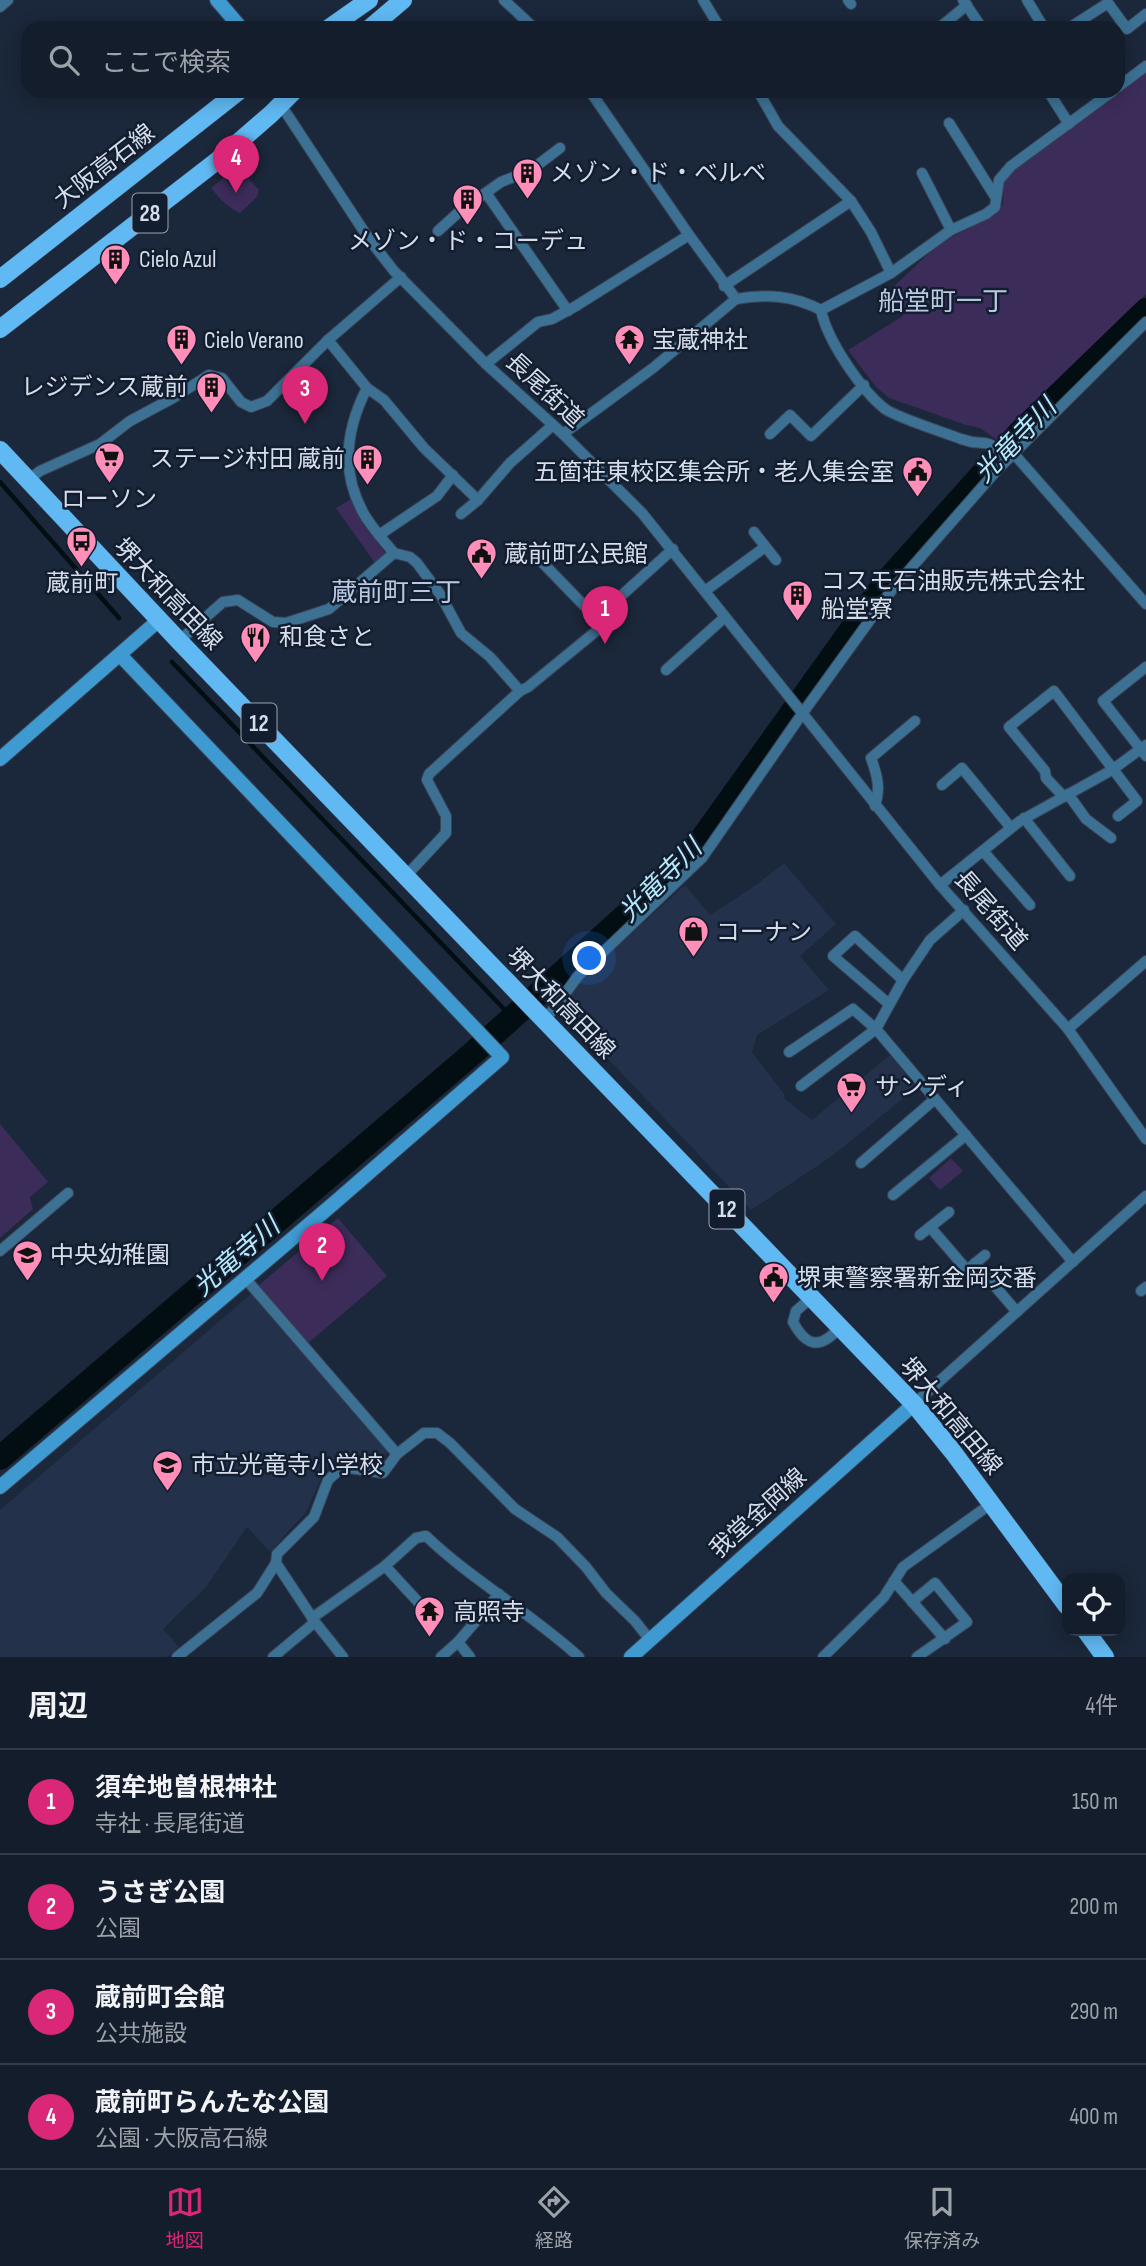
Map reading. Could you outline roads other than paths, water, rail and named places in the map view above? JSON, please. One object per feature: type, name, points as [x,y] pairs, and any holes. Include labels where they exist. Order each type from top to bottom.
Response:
[{"type":"main road","points":[[338,21],[369,0]]},
{"type":"main road","points":[[378,21],[403,0]]},
{"type":"main road","name":"大阪高石線","points":[[0,279],[230,98]]},
{"type":"main road","name":"28","points":[[0,329],[208,168],[277,98]]},
{"type":"main road","name":"堺大和高田線","points":[[0,450],[179,641],[914,1404],[992,1503],[1062,1599]]},
{"type":"main road","points":[[1090,1636],[1105,1657]]},
{"type":"street","points":[[0,7],[8,0]]},
{"type":"street","points":[[217,0],[235,21]]},
{"type":"street","points":[[504,0],[526,21]]},
{"type":"street","points":[[703,0],[716,21]]},
{"type":"street","points":[[1027,0],[1040,21]]},
{"type":"street","points":[[1087,0],[1095,12]]},
{"type":"street","points":[[946,21],[965,2],[977,21]]},
{"type":"street","points":[[1080,21],[1108,3],[1121,21]]},
{"type":"street","points":[[1125,26],[1127,29],[1146,13]]},
{"type":"street","points":[[1125,82],[1146,66]]},
{"type":"street","name":"長尾街道","points":[[277,98],[369,239],[401,277],[486,363],[617,487],[673,549],[790,700],[940,885],[1068,1029],[1146,1139]]},
{"type":"street","points":[[595,98],[724,286],[736,299]]},
{"type":"street","points":[[762,98],[778,126],[851,201],[871,232],[891,273]]},
{"type":"street","points":[[1052,98],[1069,124]]},
{"type":"street","points":[[821,310],[891,273],[951,230],[986,214],[995,207],[999,180],[1011,166],[1104,98]]},
{"type":"street","points":[[949,123],[996,198]]},
{"type":"street","points":[[438,231],[460,211],[501,182],[531,170],[560,148]]},
{"type":"street","points":[[922,173],[951,230]]},
{"type":"street","points":[[486,193],[568,311]]},
{"type":"street","points":[[724,286],[851,201]]},
{"type":"street","points":[[486,363],[538,322],[568,311],[689,234]]},
{"type":"street","points":[[28,480],[40,471],[100,444],[130,421],[209,375],[222,378],[241,402],[251,407],[267,401],[328,340],[401,277]]},
{"type":"street","points":[[563,434],[653,368],[736,299],[783,296],[821,310]]},
{"type":"street","points":[[821,310],[823,320],[841,356],[887,410],[965,441],[986,442],[1010,457],[1146,604]]},
{"type":"street","points":[[541,1018],[554,1009],[578,976],[702,858],[801,713],[891,591],[1010,457],[1145,326]]},
{"type":"street","points":[[328,340],[367,388],[384,400],[424,448],[478,500]]},
{"type":"street","points":[[770,434],[790,415],[811,436],[864,385]]},
{"type":"street","points":[[367,388],[352,421],[348,469],[364,515],[394,553],[410,557],[417,563],[440,594],[461,633],[491,657],[520,691]]},
{"type":"street","points":[[461,514],[478,500],[510,463],[553,425]]},
{"type":"street","points":[[379,535],[437,495],[453,475]]},
{"type":"street","points":[[754,532],[776,561]]},
{"type":"street","points":[[705,591],[765,547]]},
{"type":"street","points":[[406,876],[446,833],[446,816],[428,780],[429,774],[520,691],[600,628],[601,614],[673,549]]},
{"type":"street","points":[[179,641],[223,603],[238,600],[273,622],[286,623],[329,609],[394,553]]},
{"type":"street","points":[[535,555],[599,621]]},
{"type":"street","points":[[666,670],[725,617]]},
{"type":"street","points":[[0,759],[159,620]]},
{"type":"street","points":[[0,1487],[502,1057],[120,655]]},
{"type":"street","points":[[940,885],[1024,818],[1112,771],[1144,750],[1103,701],[1146,667]]},
{"type":"street","points":[[1111,838],[1086,819],[1046,778],[1045,771],[1009,727],[1054,691],[1137,801],[1118,817]]},
{"type":"street","points":[[876,806],[879,781],[871,758],[915,721]]},
{"type":"street","points":[[942,785],[962,768],[1011,828]]},
{"type":"street","points":[[1024,818],[1070,876]]},
{"type":"street","points":[[983,851],[1030,905]]},
{"type":"street","points":[[800,1086],[876,1029],[930,940],[964,910]]},
{"type":"street","points":[[890,1004],[833,956],[855,936],[903,981]]},
{"type":"street","points":[[1068,1029],[1144,968]]},
{"type":"street","points":[[789,1052],[853,1009],[876,1029],[1073,1262]]},
{"type":"street","points":[[861,1163],[935,1099]]},
{"type":"street","points":[[893,1195],[966,1135]]},
{"type":"street","points":[[0,1251],[68,1193]]},
{"type":"street","points":[[914,1404],[1146,1196]]},
{"type":"street","points":[[920,1235],[949,1212]]},
{"type":"street","points":[[930,1227],[967,1270],[985,1255]]},
{"type":"street","points":[[975,1263],[1017,1312]]},
{"type":"street","points":[[244,1278],[397,1454]]},
{"type":"street","points":[[812,1297],[796,1311],[793,1322],[806,1339],[815,1343],[826,1341],[840,1327]]},
{"type":"street","name":"我堂金岡線","points":[[631,1657],[914,1404]]},
{"type":"street","points":[[177,1657],[257,1592],[276,1563],[277,1554],[314,1517],[328,1480],[338,1471],[349,1468],[383,1474],[397,1454],[424,1433],[438,1433],[515,1509],[557,1537],[650,1640]]},
{"type":"street","points":[[823,1657],[884,1597],[903,1567],[992,1503]]},
{"type":"street","points":[[273,1657],[314,1620],[385,1566],[416,1538],[426,1536],[452,1561],[551,1631],[579,1657]]},
{"type":"street","points":[[276,1563],[314,1620],[343,1657]]},
{"type":"street","points":[[385,1566],[419,1604]]},
{"type":"street","points":[[894,1581],[945,1639]]},
{"type":"street","points":[[912,1602],[935,1583],[967,1622],[917,1657]]},
{"type":"street","points":[[441,1657],[458,1642],[499,1594]]},
{"type":"street","points":[[458,1642],[470,1657]]},
{"type":"waterway","name":"光竜寺川","points":[[0,1458],[473,1053],[686,861],[884,584],[1020,432],[1146,310]]},
{"type":"waterway","points":[[0,482],[119,618]]},
{"type":"waterway","points":[[172,662],[514,1017]]},
{"type":"place","name":"蔵前町らんたな公園","points":[[236,193]]},
{"type":"place","name":"メゾン・ド・ベルベ","points":[[527,200]]},
{"type":"place","name":"メゾン・ド・コーデュ","points":[[468,226]]},
{"type":"place","name":"Cielo Azul","points":[[116,286]]},
{"type":"place","name":"Cielo Verano","points":[[181,367]]},
{"type":"place","name":"宝蔵神社","points":[[629,367]]},
{"type":"place","name":"レジデンス蔵前","points":[[211,414]]},
{"type":"place","name":"蔵前町会館","points":[[305,424]]},
{"type":"place","name":"ローソン","points":[[109,484]]},
{"type":"place","name":"ステージ村田 蔵前","points":[[368,486]]},
{"type":"place","name":"五箇荘東校区集会所・老人集会室","points":[[917,499]]},
{"type":"place","name":"蔵前町","points":[[82,568]]},
{"type":"place","name":"蔵前町公民館","points":[[481,581]]},
{"type":"place","name":"コスモ石油販売株式会社 船堂寮","points":[[798,622]]},
{"type":"place","name":"須牟地曽根神社","points":[[605,644]]},
{"type":"place","name":"和食さと","points":[[256,664]]},
{"type":"place","name":"コーナン","points":[[693,959]]},
{"type":"place","name":"サンディ","points":[[852,1114]]},
{"type":"place","name":"うさぎ公園","points":[[322,1281]]},
{"type":"place","name":"中央幼稚園","points":[[27,1282]]},
{"type":"place","name":"堺東警察署新金岡交番","points":[[774,1305]]},
{"type":"place","name":"市立光竜寺小学校","points":[[168,1492]]},
{"type":"place","name":"高照寺","points":[[430,1639]]},
{"type":"district","name":"船堂町一丁","points":[[943,301]]},
{"type":"district","name":"蔵前町三丁","points":[[396,592]]}]
